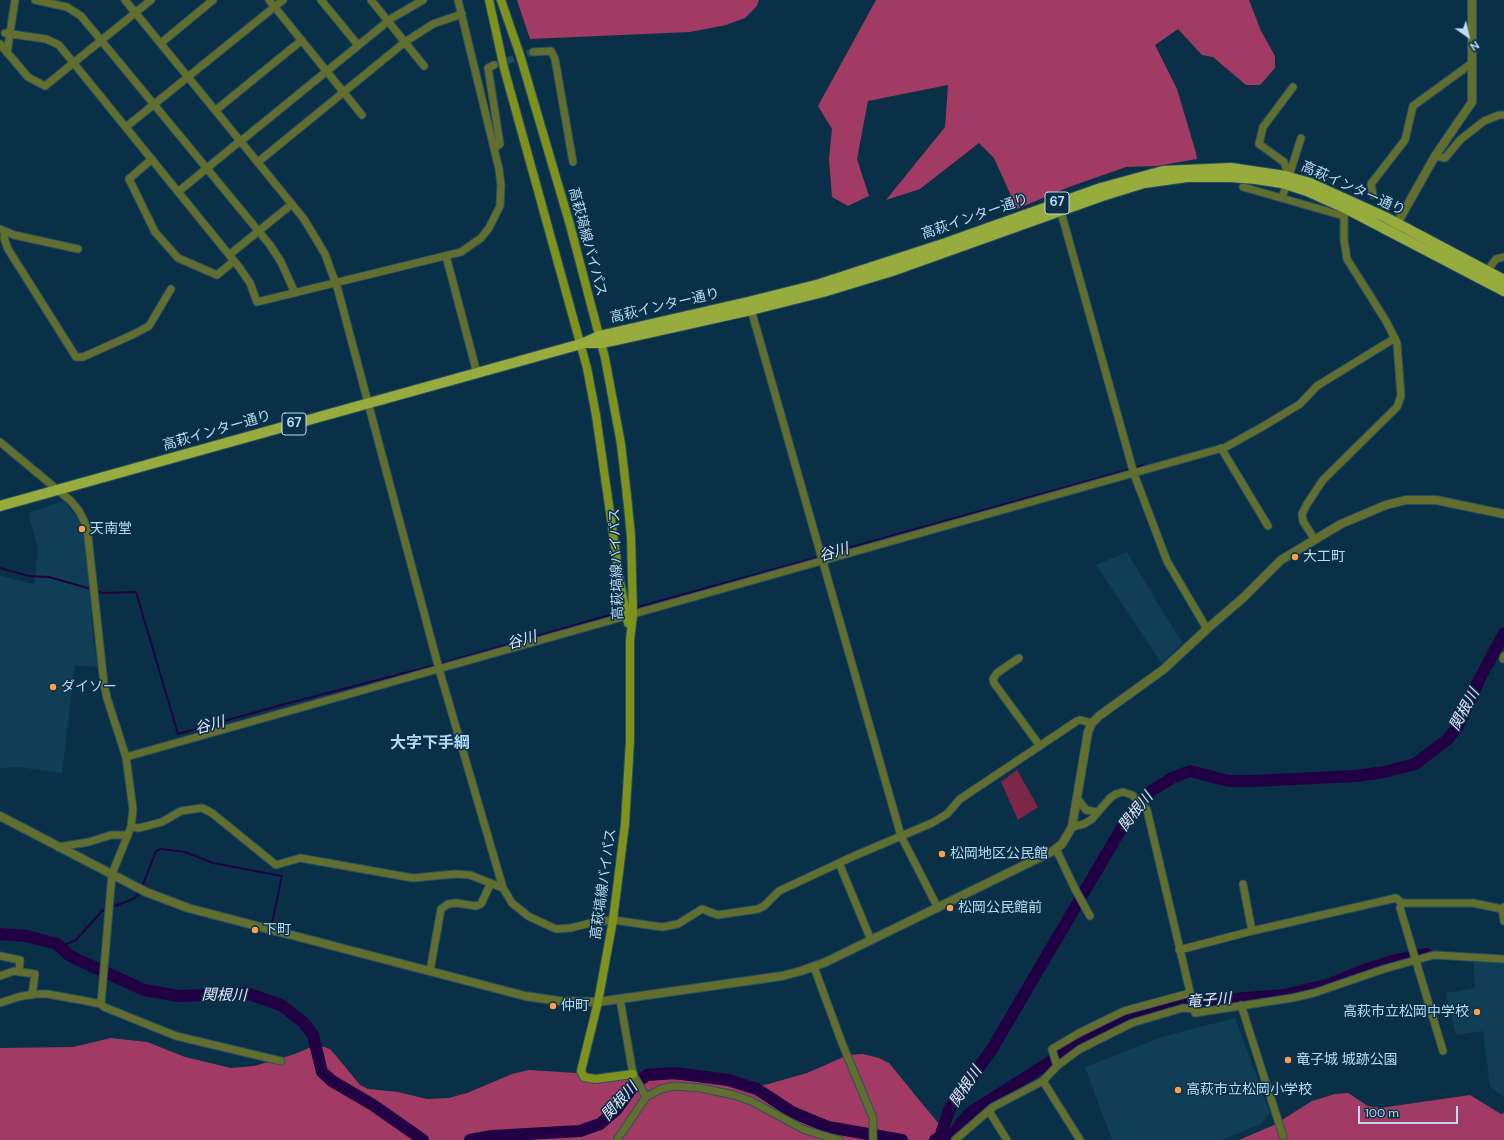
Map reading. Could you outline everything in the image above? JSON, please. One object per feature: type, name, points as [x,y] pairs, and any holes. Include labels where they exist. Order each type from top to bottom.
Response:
[{"type":"main road","name":"高萩塙線バイパス","points":[[489,0],[504,68],[581,344],[596,415],[620,582],[630,615]]},
{"type":"main road","name":"高萩塙線バイパス","points":[[501,0],[536,107],[570,225],[600,339],[615,408],[627,496],[631,536],[628,784],[620,875],[613,920],[598,1002],[581,1075],[587,1078],[604,1079],[634,1077]]},
{"type":"main road","name":"高萩インター通り","points":[[750,306],[890,262],[1140,176],[1185,168],[1218,168],[1258,171],[1288,181],[1327,190],[1398,223],[1504,280]]},
{"type":"main road","name":"高萩インター通り","points":[[0,506],[600,339],[750,306],[823,292],[892,271],[1061,212],[1102,196],[1144,183],[1187,177],[1231,177],[1288,181],[1324,198],[1346,213],[1392,233],[1504,291]]},
{"type":"street","points":[[7,53],[8,33],[15,0]]},
{"type":"street","points":[[35,0],[54,3],[72,9],[81,16],[259,232],[281,262],[296,293]]},
{"type":"street","points":[[125,0],[292,204],[319,241],[336,283],[439,669],[503,888],[509,900],[528,916],[556,929],[571,928],[594,922],[613,920],[662,927],[678,924],[702,909],[718,915],[758,909],[764,906],[780,891],[839,863],[932,823],[947,814],[960,799],[1080,720],[1092,723]]},
{"type":"street","points":[[0,44],[28,77],[45,86],[151,0]]},
{"type":"street","points":[[161,43],[213,0]]},
{"type":"street","points":[[269,0],[362,115]]},
{"type":"street","points":[[126,127],[284,0]]},
{"type":"street","points":[[321,0],[358,45]]},
{"type":"street","points":[[371,0],[424,66]]},
{"type":"street","points":[[178,192],[388,21],[423,0]]},
{"type":"street","points":[[8,33],[51,40],[59,45],[234,261],[250,283],[258,302],[461,252],[481,238],[489,228],[500,206],[501,185],[494,148],[458,0]]},
{"type":"street","points":[[1392,233],[1435,156],[1472,102],[1472,0]]},
{"type":"street","points":[[258,162],[405,42],[433,24],[462,14]]},
{"type":"street","points":[[216,110],[302,40]]},
{"type":"street","points":[[533,52],[551,51],[555,59],[573,162]]},
{"type":"street","points":[[1373,195],[1371,184],[1405,140],[1413,106],[1472,63]]},
{"type":"street","points":[[494,65],[488,68],[500,144],[494,148]]},
{"type":"street","points":[[1288,181],[1284,162],[1259,144],[1263,127],[1293,87]]},
{"type":"street","points":[[1435,156],[1445,158],[1460,140],[1484,121],[1499,115],[1504,115]]},
{"type":"street","points":[[1282,198],[1301,138]]},
{"type":"street","points":[[152,159],[129,178],[155,232],[178,258],[217,275],[234,261]]},
{"type":"street","points":[[1243,187],[1346,213],[1344,240],[1349,265],[1376,303],[1397,343],[1401,396],[1397,407],[1323,480],[1307,504],[1302,514],[1303,521],[1315,540]]},
{"type":"street","points":[[229,255],[292,204]]},
{"type":"street","points":[[1061,212],[1134,474],[1156,536],[1167,561],[1207,629]]},
{"type":"street","points":[[78,249],[3,231],[8,249],[76,357],[83,357],[149,326],[170,289]]},
{"type":"street","points":[[446,256],[477,373]]},
{"type":"street","points":[[1487,271],[1496,259],[1504,257]]},
{"type":"street","points":[[750,306],[901,836],[938,908]]},
{"type":"street","points":[[126,757],[1222,448],[1262,427],[1300,404],[1317,386],[1395,338]]},
{"type":"street","points":[[0,442],[59,490],[79,511],[87,526],[95,585],[99,644],[107,698],[126,757],[133,809],[130,831],[112,874],[101,1004]]},
{"type":"street","points":[[1222,448],[1268,526]]},
{"type":"street","points":[[0,816],[146,892],[188,908],[541,999],[598,1002],[782,976],[814,967],[938,908],[1056,849],[1068,838],[1072,827],[1088,732],[1092,723],[1099,716],[1164,669],[1244,597],[1281,560],[1340,524],[1364,513],[1406,500],[1436,500],[1504,514]]},
{"type":"street","points":[[1019,658],[997,674],[993,679],[994,683],[1040,746]]},
{"type":"street","points":[[1072,827],[1084,824],[1098,812],[1110,798],[1123,792],[1132,795],[1147,810],[1195,1013],[1292,998],[1314,993],[1434,955],[1504,959]]},
{"type":"street","points":[[1077,798],[1086,810],[1098,812]]},
{"type":"street","points":[[58,847],[89,842],[130,831],[162,822],[181,812],[202,808],[212,813],[276,864],[300,858],[414,878],[455,874],[470,875],[503,888]]},
{"type":"street","points":[[1056,849],[1090,916]]},
{"type":"street","points":[[839,863],[871,940]]},
{"type":"street","points":[[430,971],[441,909],[448,904],[456,903],[476,906],[481,904],[491,883]]},
{"type":"street","points":[[1243,884],[1252,931]]},
{"type":"street","points":[[1179,950],[1252,931],[1396,898],[1402,903],[1473,903],[1503,908],[1504,921]]},
{"type":"street","points":[[1402,903],[1400,908],[1417,960],[1443,1051]]},
{"type":"street","points":[[0,956],[20,960],[19,972]]},
{"type":"street","points":[[814,967],[826,995],[842,1043],[873,1118],[873,1140]]},
{"type":"street","points":[[0,976],[14,971],[36,974],[32,995]]},
{"type":"street","points":[[1057,1066],[1052,1049],[1079,1033],[1124,1011],[1190,994]]},
{"type":"street","points":[[0,1003],[18,997],[32,995],[61,996],[101,1004],[104,1007],[176,1036],[281,1061]]},
{"type":"street","points":[[620,999],[634,1077],[645,1095]]},
{"type":"street","points":[[1241,1005],[1283,1136]]},
{"type":"street","points":[[955,1140],[989,1111],[1024,1089],[1043,1081],[1057,1066],[1080,1049],[1132,1023],[1183,1008],[1194,1009]]},
{"type":"street","points":[[1043,1081],[1080,1140]]},
{"type":"street","points":[[617,1140],[645,1095],[674,1086],[700,1088],[734,1095],[751,1101],[805,1130],[839,1140]]},
{"type":"street","points":[[989,1111],[1006,1140]]},
{"type":"shaded area","points":[[517,0],[759,0],[757,6],[745,18],[726,25],[690,32],[530,39]]},
{"type":"shaded area","points":[[876,0],[1249,0],[1261,31],[1275,56],[1275,68],[1260,85],[1246,85],[1213,57],[1202,55],[1178,29],[1155,45],[1177,89],[1197,159],[1157,166],[1126,167],[1069,187],[1017,209],[994,158],[979,143],[920,189],[886,200],[945,127],[948,85],[868,101],[857,159],[869,196],[848,206],[832,197],[829,159],[832,129],[818,106]]},
{"type":"shaded area","points":[[64,501],[80,521],[85,538],[93,637],[98,667],[75,665],[62,773],[18,767],[0,768],[0,576],[34,584],[38,549],[28,513]]},
{"type":"shaded area","points":[[1127,552],[1182,643],[1162,664],[1096,565]]},
{"type":"shaded area","points":[[1017,770],[1038,807],[1018,820],[1001,782]]},
{"type":"shaded area","name":"高萩市立松岡中学校","points":[[1473,960],[1504,963],[1504,1097],[1490,1086],[1483,1031],[1456,1035],[1446,993],[1475,988]]},
{"type":"shaded area","name":"高萩市立松岡小学校","points":[[1235,1018],[1270,1113],[1261,1124],[1222,1140],[1112,1140],[1085,1067],[1165,1036]]},
{"type":"shaded area","points":[[111,1038],[147,1042],[185,1057],[231,1068],[254,1066],[295,1054],[309,1048],[321,1046],[330,1049],[360,1085],[368,1089],[398,1092],[427,1099],[449,1098],[467,1093],[512,1074],[529,1070],[765,1085],[807,1073],[848,1055],[863,1054],[879,1058],[889,1063],[952,1140],[0,1140],[0,1048],[73,1047]]},
{"type":"shaded area","points":[[1348,1093],[1368,1106],[1380,1108],[1470,1095],[1501,1114],[1504,1113],[1504,1140],[1239,1140],[1274,1125],[1312,1101],[1335,1094]]},
{"type":"waterway","name":"谷川","points":[[1135,468],[1143,465]]},
{"type":"waterway","name":"谷川","points":[[823,555],[1131,469]]},
{"type":"waterway","name":"谷川","points":[[634,608],[819,557]]},
{"type":"waterway","name":"谷川","points":[[0,568],[29,576],[49,577],[91,589]]},
{"type":"waterway","name":"谷川","points":[[95,590],[103,593],[136,592],[178,734],[285,704],[436,665]]},
{"type":"waterway","name":"谷川","points":[[440,664],[624,611]]},
{"type":"waterway","name":"関根川","points":[[935,1140],[940,1137],[950,1108],[992,1049],[1124,824],[1151,791],[1172,778],[1190,771],[1229,781],[1255,781],[1356,776],[1384,772],[1415,764],[1448,739],[1458,726],[1479,680],[1504,633]]},
{"type":"waterway","points":[[142,887],[156,851],[161,849],[185,852],[213,863],[282,876],[272,923]]},
{"type":"waterway","points":[[112,907],[133,899],[140,891]]},
{"type":"waterway","points":[[57,944],[64,945],[76,940],[102,911],[108,908]]},
{"type":"waterway","name":"関根川","points":[[0,934],[26,936],[57,944],[70,956],[144,990],[179,996],[246,993],[281,1005],[303,1022],[313,1035],[322,1072],[332,1081],[373,1105],[423,1140]]},
{"type":"waterway","name":"竜子川","points":[[950,1140],[961,1123],[971,1112],[1077,1045],[1113,1025],[1144,1013],[1183,1003],[1285,995],[1330,984],[1364,970],[1396,960],[1427,954]]},
{"type":"waterway","name":"関根川","points":[[470,1140],[492,1136],[580,1131],[600,1124],[617,1109],[635,1084],[647,1075],[675,1073],[728,1080],[757,1089],[792,1112],[828,1127],[902,1140]]},
{"type":"tunnel","points":[[497,64],[533,52]]},
{"type":"place","name":"天南堂","points":[[82,529]]},
{"type":"place","name":"大工町","points":[[1295,557]]},
{"type":"place","name":"ダイソー","points":[[53,687]]},
{"type":"place","name":"松岡地区公民館","points":[[942,854]]},
{"type":"place","name":"松岡公民館前","points":[[950,908]]},
{"type":"place","name":"下町","points":[[255,930]]},
{"type":"place","name":"仲町","points":[[553,1006]]},
{"type":"place","name":"高萩市立松岡中学校","points":[[1477,1012]]},
{"type":"place","name":"竜子城 城跡公園","points":[[1288,1060]]},
{"type":"place","name":"高萩市立松岡小学校","points":[[1178,1090]]},
{"type":"district","name":"大字下手綱","points":[[430,744]]}]
